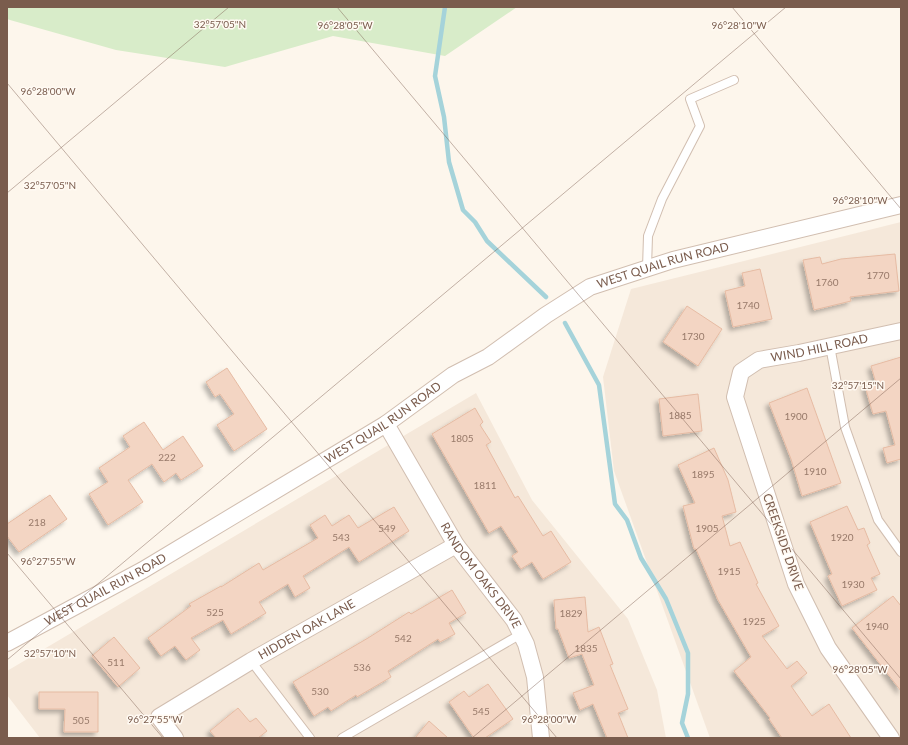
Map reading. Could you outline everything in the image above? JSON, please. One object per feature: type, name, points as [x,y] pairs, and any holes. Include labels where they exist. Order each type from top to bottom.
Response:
[{"type":"street","name":"WEST QUAIL RUN ROAD","points":[[7,643],[143,570],[386,424],[453,375],[488,357],[546,315],[590,287],[648,268],[901,205]]},
{"type":"street","name":"WIND HILL ROAD","points":[[742,372],[759,360],[901,331]]},
{"type":"street","name":"CREEKSIDE DRIVE","points":[[742,372],[735,397],[796,584],[828,648],[891,738]]},
{"type":"street","name":"RANDOM OAKS DRIVE","points":[[386,424],[456,545],[514,620],[526,644],[535,677],[541,738]]},
{"type":"street","name":"HIDDEN OAK LANE","points":[[175,738],[159,717],[251,661],[456,545]]},
{"type":"lane","points":[[648,268],[648,236],[662,199],[700,126],[690,99],[734,80]]},
{"type":"lane","points":[[830,346],[845,427],[878,520],[901,552]]},
{"type":"lane","points":[[342,738],[521,634]]},
{"type":"lane","points":[[251,661],[310,738]]},
{"type":"shaded area","points":[[901,222],[901,738],[710,738],[614,471],[603,377],[631,289]]},
{"type":"shaded area","points":[[476,393],[532,500],[628,619],[657,690],[666,738],[40,738],[7,695],[7,671]]},
{"type":"green space","points":[[7,7],[517,7],[445,56],[333,36],[225,67],[116,50],[7,19]]},
{"type":"building","points":[[895,254],[899,291],[850,297],[851,301],[814,310],[803,260],[820,257],[822,264],[841,259]]},
{"type":"building","points":[[760,269],[772,319],[733,327],[725,291],[745,286],[742,273]]},
{"type":"building","points":[[687,306],[722,329],[698,366],[663,342]]},
{"type":"building","points":[[901,357],[901,459],[887,463],[883,448],[895,445],[886,411],[873,414],[865,386],[876,383],[871,366]]},
{"type":"building","points":[[227,368],[267,429],[234,451],[217,425],[234,414],[220,394],[215,397],[206,382]]},
{"type":"building","points":[[807,388],[841,483],[802,496],[791,459],[769,403]]},
{"type":"building","points":[[698,394],[702,431],[663,436],[659,399]]},
{"type":"building","points":[[475,408],[483,422],[480,425],[491,442],[486,445],[515,498],[518,496],[543,536],[551,531],[571,562],[543,579],[532,562],[521,569],[512,556],[518,552],[501,526],[489,533],[432,434]]},
{"type":"building","points":[[144,422],[163,450],[183,436],[203,466],[181,480],[176,473],[164,482],[152,464],[128,480],[143,502],[108,525],[89,494],[108,482],[99,468],[130,447],[123,436]]},
{"type":"building","points":[[714,448],[728,480],[736,512],[722,516],[730,546],[740,542],[758,583],[756,584],[779,626],[762,636],[787,669],[797,661],[807,673],[791,686],[812,716],[829,704],[851,738],[782,738],[769,719],[770,718],[734,671],[751,657],[718,600],[696,549],[694,549],[683,506],[695,503],[678,465]]},
{"type":"building","points":[[50,495],[67,519],[19,552],[7,536],[7,524]]},
{"type":"building","points":[[847,506],[858,530],[864,528],[870,543],[867,545],[880,574],[871,578],[877,590],[842,606],[828,576],[832,574],[810,522]]},
{"type":"building","points":[[394,507],[409,531],[359,562],[349,547],[303,576],[310,588],[295,597],[288,584],[259,602],[266,613],[231,634],[223,620],[191,638],[200,650],[186,660],[175,646],[161,656],[148,638],[191,606],[189,604],[221,587],[259,563],[263,570],[318,538],[310,525],[325,515],[332,526],[349,515],[358,528]]},
{"type":"building","points":[[452,590],[466,613],[449,623],[455,634],[440,642],[438,639],[388,671],[391,677],[357,697],[356,695],[331,711],[328,707],[314,716],[293,682],[409,612],[411,614]]},
{"type":"building","points":[[893,596],[901,606],[901,691],[852,628]]},
{"type":"building","points":[[585,597],[588,632],[599,627],[613,664],[610,665],[628,709],[618,713],[628,738],[607,738],[593,704],[580,710],[573,693],[594,685],[582,654],[569,658],[558,629],[556,629],[554,600]]},
{"type":"building","points":[[114,637],[140,668],[118,687],[92,656]]},
{"type":"building","points":[[488,684],[513,719],[485,738],[474,738],[449,702],[464,691],[469,697]]},
{"type":"building","points":[[39,692],[98,692],[98,732],[64,732],[65,709],[39,709]]},
{"type":"building","points":[[238,708],[250,722],[256,718],[267,731],[258,738],[216,738],[210,731]]},
{"type":"building","points":[[429,721],[448,738],[415,738]]},
{"type":"waterway","points":[[445,7],[435,76],[444,117],[449,162],[463,210],[475,222],[487,241],[546,297]]},
{"type":"waterway","points":[[565,323],[599,385],[615,504],[627,520],[641,558],[666,599],[688,653],[688,694],[682,723],[688,738]]}]
